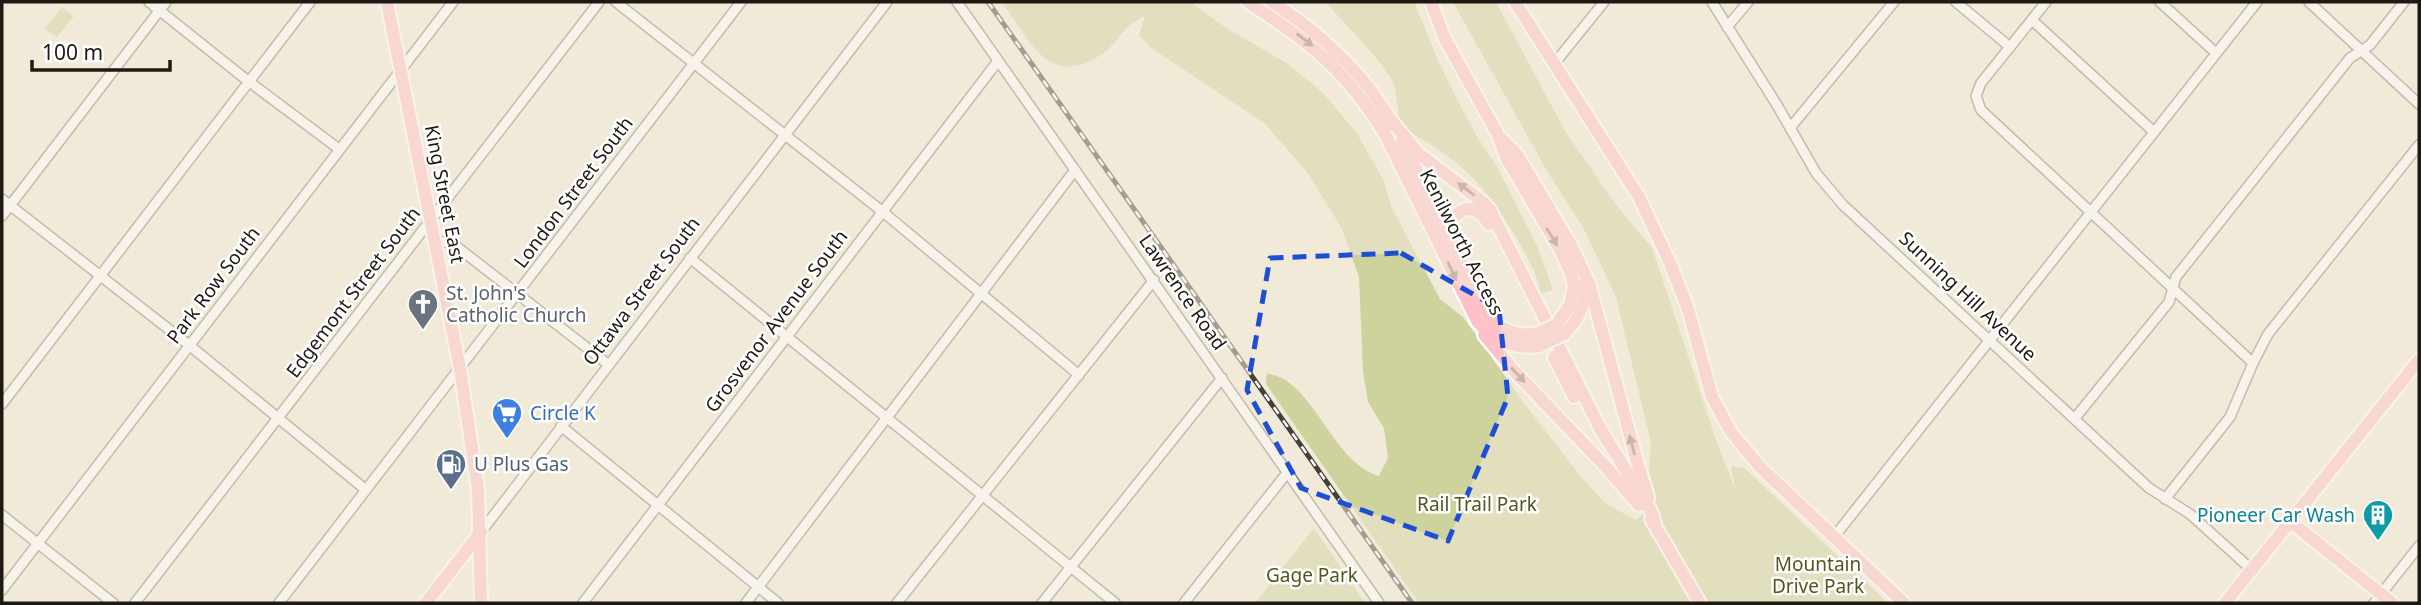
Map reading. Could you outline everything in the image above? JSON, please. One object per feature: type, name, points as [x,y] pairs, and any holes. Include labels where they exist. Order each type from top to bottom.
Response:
[{"type":"main road","name":"King Street East","points":[[387,2],[460,369],[478,489],[481,603]]},
{"type":"main road","name":"Kenilworth Access","points":[[1248,2],[1302,38],[1322,55],[1352,85],[1368,106],[1385,134],[1476,321],[1486,332],[1501,342],[1516,346],[1560,329]]},
{"type":"main road","name":"Kenilworth Access","points":[[1272,2],[1298,19],[1338,52],[1371,91],[1390,119],[1490,318],[1506,331],[1537,340]]},
{"type":"main road","points":[[1432,2],[1446,39],[1497,133],[1507,159],[1572,276],[1574,286],[1570,305],[1560,329]]},
{"type":"main road","points":[[1515,2],[1639,197],[1671,263],[1688,309],[1709,387],[1721,416],[1743,449],[1904,603]]},
{"type":"main road","points":[[1390,119],[1412,148],[1490,210],[1601,430],[1700,603]]},
{"type":"main road","points":[[1497,133],[1518,156],[1569,241],[1590,283],[1653,517]]},
{"type":"main road","points":[[1451,240],[1450,224],[1458,212],[1468,209],[1482,214],[1579,407],[1631,493]]},
{"type":"main road","points":[[1560,329],[1577,318],[1586,291],[1584,276],[1569,241]]},
{"type":"main road","points":[[1476,321],[1496,352],[1653,517]]},
{"type":"main road","points":[[2225,603],[2419,359]]},
{"type":"main road","points":[[2291,522],[2378,599],[2392,603]]},
{"type":"main road","name":"Ottawa Street South","points":[[426,603],[481,532]]},
{"type":"street","points":[[149,2],[163,6],[248,81],[339,149]]},
{"type":"street","points":[[2,404],[310,2]]},
{"type":"street","name":"Park Row South","points":[[2,590],[453,2]]},
{"type":"street","name":"Edgemont Street South","points":[[135,603],[599,2]]},
{"type":"street","points":[[616,2],[883,212],[1079,375]]},
{"type":"street","name":"London Street South","points":[[279,603],[741,2]]},
{"type":"street","name":"Ottawa Street South","points":[[481,532],[887,2]]},
{"type":"street","name":"Lawrence Road","points":[[957,2],[1379,603]]},
{"type":"street","points":[[1554,64],[1604,2]]},
{"type":"street","name":"Sunning Hill Avenue","points":[[1712,2],[1816,173],[1843,205],[2149,488],[2190,514],[2252,570]]},
{"type":"street","points":[[1727,27],[1748,2]]},
{"type":"street","points":[[1790,128],[1894,2]]},
{"type":"street","points":[[1956,2],[2010,47]]},
{"type":"street","points":[[2046,2],[1981,83],[1976,96],[1981,110],[2253,363]]},
{"type":"street","points":[[2160,2],[2216,53]]},
{"type":"street","points":[[1834,537],[2257,2]]},
{"type":"street","points":[[2309,2],[2419,104]]},
{"type":"street","points":[[2075,418],[2169,302],[2176,277],[2350,58],[2370,45],[2404,2]]},
{"type":"street","points":[[2,216],[6,202],[163,6]]},
{"type":"street","points":[[2032,20],[2154,132]]},
{"type":"street","name":"Grosvenor Avenue South","points":[[583,603],[998,61]]},
{"type":"street","points":[[2165,499],[2230,418],[2268,334],[2419,145]]},
{"type":"street","points":[[746,603],[1075,170]]},
{"type":"street","points":[[6,202],[189,345],[366,490]]},
{"type":"street","points":[[435,241],[452,243],[608,365]]},
{"type":"street","points":[[690,258],[1115,603]]},
{"type":"street","points":[[897,603],[1154,280]]},
{"type":"street","points":[[1042,603],[1222,378]]},
{"type":"street","points":[[561,426],[778,603]]},
{"type":"street","points":[[1184,603],[1287,473]]},
{"type":"street","points":[[2,515],[113,603]]},
{"type":"street","points":[[2378,599],[2419,546]]},
{"type":"highlighted area","points":[[1401,253],[1499,309],[1508,397],[1448,541],[1301,488],[1247,390],[1270,258]]},
{"type":"green space","name":"Rail Trail Park","points":[[1002,2],[1190,2],[1228,29],[1288,64],[1323,93],[1356,132],[1383,179],[1392,208],[1440,299],[1463,317],[1526,406],[1582,478],[1606,504],[1636,520],[1656,503],[1649,470],[1651,443],[1616,297],[1584,229],[1547,171],[1453,2],[1496,2],[1565,131],[1613,201],[1652,248],[1718,446],[1736,491],[1731,466],[1744,468],[1888,603],[1419,603],[1266,384],[1267,373],[1287,381],[1310,404],[1352,459],[1379,476],[1388,458],[1384,428],[1368,402],[1363,372],[1359,277],[1341,227],[1307,172],[1264,123],[1151,48],[1139,35],[1145,16],[1129,26],[1105,52],[1086,63],[1069,67],[1055,64],[1043,57],[1032,46]]},
{"type":"green space","points":[[1325,2],[1414,2],[1458,101],[1497,167],[1537,246],[1553,290],[1541,293],[1521,245],[1481,187],[1439,150],[1402,128],[1390,77]]},
{"type":"green space","points":[[62,7],[74,16],[57,37],[45,28]]},
{"type":"green space","name":"Gage Park","points":[[1314,528],[1365,603],[1255,603]]},
{"type":"railway","points":[[988,2],[1412,603]]},
{"type":"place","name":"St. John's Catholic Church","points":[[423,331]]},
{"type":"place","name":"Circle K","points":[[507,440]]},
{"type":"place","name":"U Plus Gas","points":[[451,491]]},
{"type":"place","name":"Pioneer Car Wash","points":[[2378,542]]},
{"type":"park label","name":"Mountain Drive Park","points":[[1818,575]]}]
